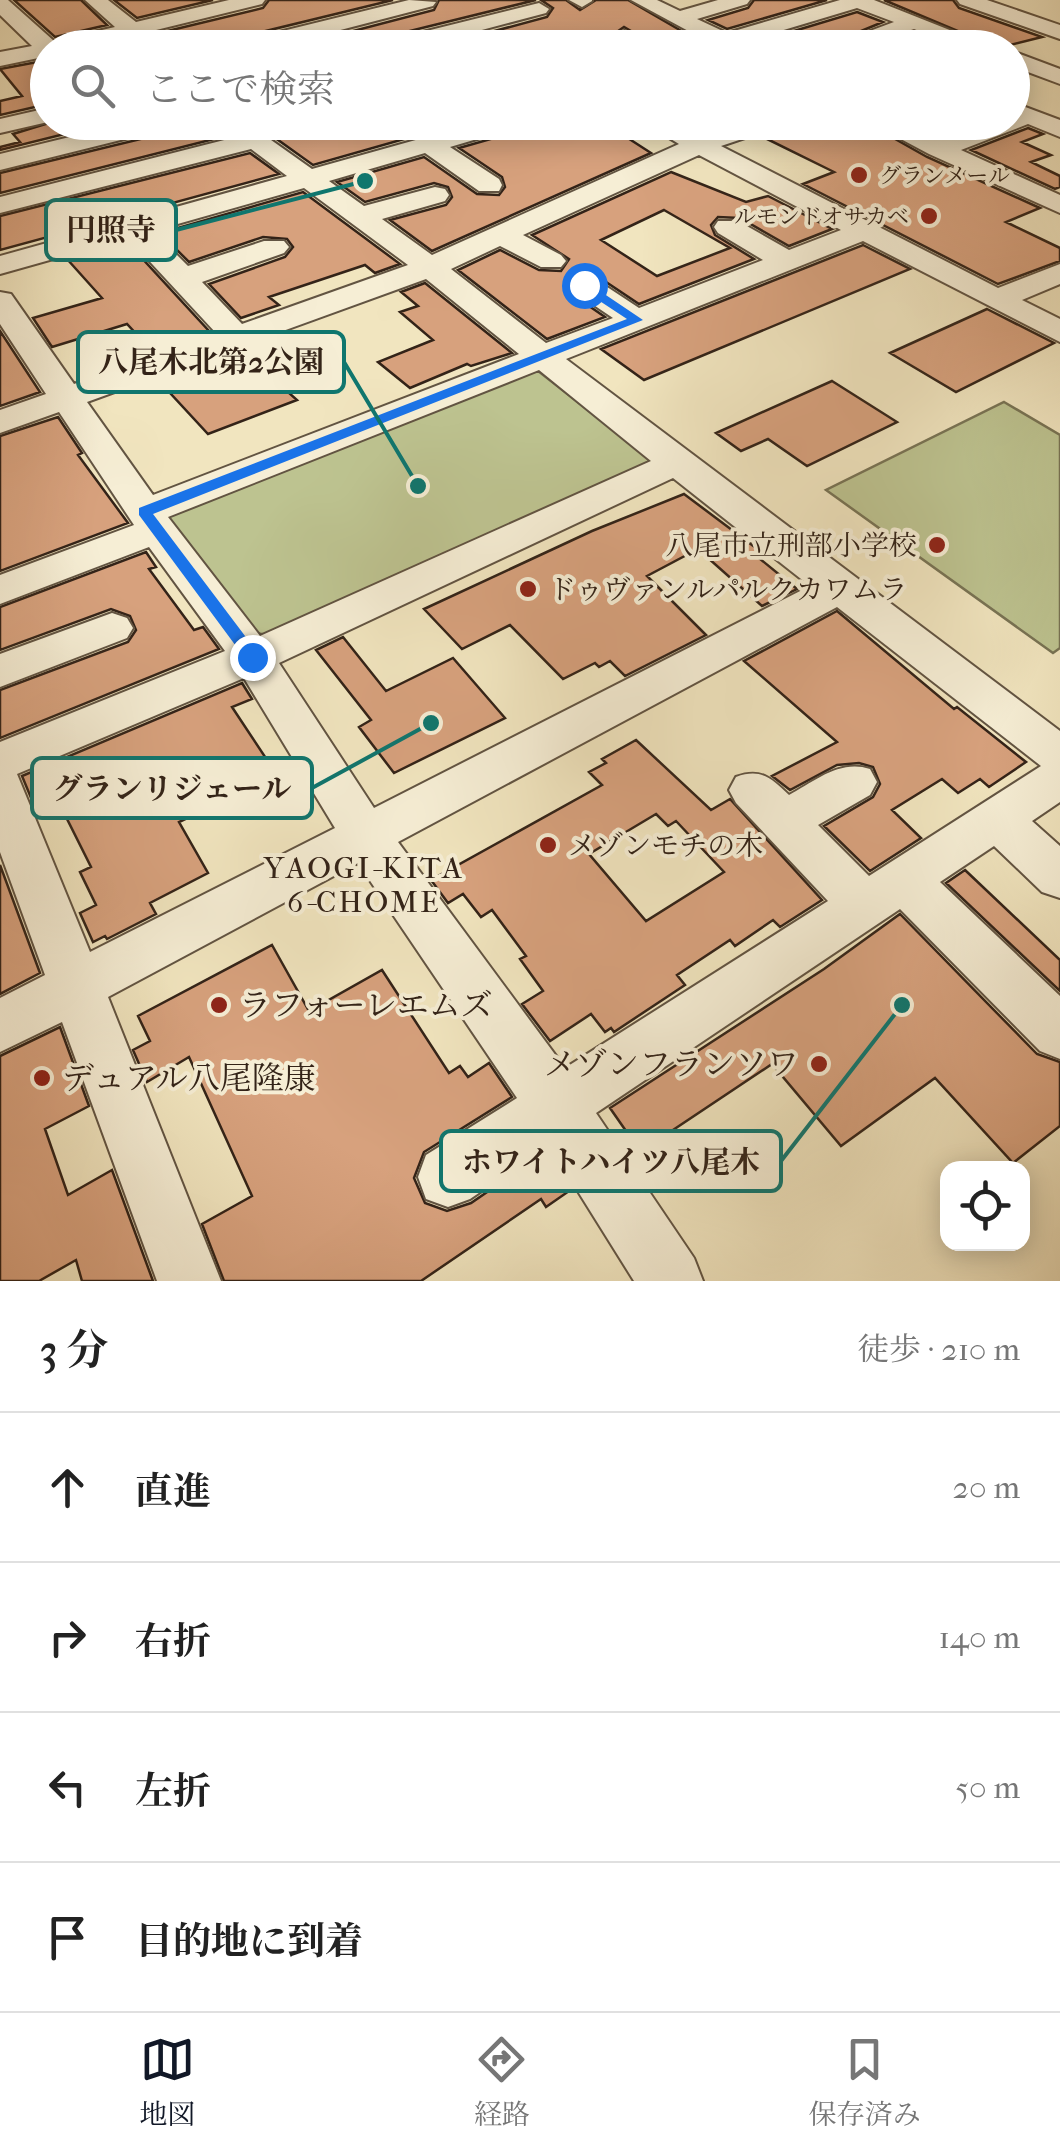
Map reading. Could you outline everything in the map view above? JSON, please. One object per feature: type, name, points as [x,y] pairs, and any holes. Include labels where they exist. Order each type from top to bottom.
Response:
[{"type":"street","points":[[327,0],[361,18]]},
{"type":"street","points":[[641,0],[703,30]]},
{"type":"street","points":[[678,18],[740,0]]},
{"type":"street","points":[[967,0],[1060,32]]},
{"type":"street","points":[[102,1],[132,30],[247,2],[288,30]]},
{"type":"street","points":[[311,30],[424,1],[480,30]]},
{"type":"street","points":[[773,30],[857,1],[913,14],[946,30]]},
{"type":"street","points":[[0,4],[30,30]]},
{"type":"street","points":[[456,30],[539,9]]},
{"type":"street","points":[[878,30],[913,14]]},
{"type":"street","points":[[176,19],[193,30]]},
{"type":"street","points":[[0,60],[30,53]]},
{"type":"street","points":[[1031,60],[1060,78]]},
{"type":"street","points":[[1031,60],[1060,100]]},
{"type":"street","points":[[0,126],[30,119]]},
{"type":"street","points":[[1030,120],[1060,130]]},
{"type":"street","points":[[0,162],[90,140]]},
{"type":"street","points":[[0,205],[213,140]]},
{"type":"street","points":[[266,140],[676,463],[1060,756]]},
{"type":"street","points":[[0,264],[444,140]]},
{"type":"street","points":[[689,140],[1060,332]]},
{"type":"street","points":[[0,422],[430,268],[713,140]]},
{"type":"street","points":[[919,140],[1060,204]]},
{"type":"street","points":[[938,149],[958,140]]},
{"type":"street","points":[[430,144],[489,184]]},
{"type":"street","points":[[1028,190],[1060,180]]},
{"type":"street","points":[[361,216],[435,195]]},
{"type":"street","points":[[96,200],[182,278],[238,338]]},
{"type":"street","points":[[728,227],[788,261]]},
{"type":"street","points":[[0,590],[151,521],[544,356],[866,230]]},
{"type":"street","points":[[500,235],[551,261]]},
{"type":"street","points":[[182,278],[274,247]]},
{"type":"street","points":[[998,299],[1060,273]]},
{"type":"street","points":[[584,285],[636,320]]},
{"type":"street","points":[[0,302],[151,521],[252,657],[366,836],[558,1107],[672,1281]]},
{"type":"street","points":[[0,761],[252,657],[676,463]]},
{"type":"street","points":[[0,1026],[840,588]]},
{"type":"street","points":[[0,671],[112,628]]},
{"type":"street","points":[[448,1177],[1060,778]]},
{"type":"street","points":[[853,782],[768,806],[1060,1034]]},
{"type":"street","points":[[0,787],[14,865],[77,986],[189,1281]]},
{"type":"street","points":[[997,819],[1060,877]]},
{"type":"green space","points":[[533,367],[648,457],[649,464],[273,636],[256,633],[167,518],[180,507]]},
{"type":"green space","points":[[1004,402],[1060,435],[1060,648],[1053,653],[826,490]]},
{"type":"building","points":[[14,0],[81,0],[107,25],[85,30],[47,30]]},
{"type":"building","points":[[114,0],[213,0],[137,18]]},
{"type":"building","points":[[269,0],[393,0],[270,30],[172,30],[263,8]]},
{"type":"building","points":[[439,0],[536,0],[414,30],[357,30],[434,10]]},
{"type":"building","points":[[541,0],[566,0],[580,10],[596,0],[628,0],[680,30],[498,30],[547,17],[553,8]]},
{"type":"building","points":[[754,0],[827,0],[727,29],[708,20],[748,8]]},
{"type":"building","points":[[884,0],[953,0],[959,8],[1022,30],[955,30]]},
{"type":"building","points":[[857,12],[883,22],[864,30],[797,30]]},
{"type":"building","points":[[30,63],[30,108],[0,115],[0,101],[22,96],[0,69]]},
{"type":"building","points":[[30,129],[30,140],[40,140],[0,150],[20,142],[13,134]]},
{"type":"building","points":[[1030,129],[1043,134],[1030,139]]},
{"type":"building","points":[[137,140],[210,140],[0,193],[0,173]]},
{"type":"building","points":[[278,140],[401,140],[313,165]]},
{"type":"building","points":[[487,140],[631,140],[651,153],[432,251],[390,220],[446,205],[452,197],[448,187],[434,183],[365,202],[337,182],[424,157],[477,194],[499,195],[505,187],[502,177],[459,148]]},
{"type":"building","points":[[769,140],[897,140],[1040,208],[1006,222],[1060,248],[1060,261],[998,284],[803,184],[834,172]]},
{"type":"building","points":[[997,140],[1027,140],[1022,142],[1051,155],[1031,162],[1060,176],[1060,187],[1055,189],[971,150]]},
{"type":"building","points":[[250,153],[279,174],[0,250],[0,216]]},
{"type":"building","points":[[671,172],[746,202],[768,196],[832,229],[789,246],[740,218],[718,217],[711,225],[715,235],[754,259],[639,304],[597,276],[573,275],[566,283],[570,293],[605,317],[547,339],[458,270],[500,250],[539,270],[561,271],[569,259],[532,235]],"holes":[[[664,210],[730,248],[657,276],[601,240]]]},
{"type":"building","points":[[303,192],[400,264],[375,273],[365,265],[269,297],[279,305],[241,318],[209,284],[285,257],[293,247],[287,239],[263,237],[189,262],[160,233]]},
{"type":"building","points":[[127,242],[209,331],[153,352],[127,324],[52,347],[33,318],[102,298],[67,259]]},
{"type":"building","points":[[863,245],[910,269],[644,380],[601,349]]},
{"type":"building","points":[[425,283],[512,353],[467,364],[410,388],[378,362],[433,340],[400,312],[418,306],[401,292]]},
{"type":"building","points":[[987,309],[1054,343],[956,392],[890,353]]},
{"type":"building","points":[[0,331],[40,392],[0,406]]},
{"type":"building","points":[[241,350],[297,400],[208,434],[159,381]]},
{"type":"building","points":[[832,381],[897,422],[807,466],[768,439],[741,451],[716,433]]},
{"type":"building","points":[[58,417],[82,453],[78,455],[128,523],[0,571],[0,436]]},
{"type":"building","points":[[684,494],[760,551],[754,554],[797,589],[762,606],[698,549],[647,576],[706,635],[625,676],[610,661],[599,667],[595,663],[563,679],[510,625],[462,649],[424,609],[592,531]]},
{"type":"building","points":[[146,552],[156,567],[149,569],[194,630],[203,627],[219,649],[0,738],[0,690],[128,642],[136,630],[130,616],[111,609],[0,650],[0,607]]},
{"type":"building","points":[[837,611],[954,709],[957,707],[1026,762],[989,787],[980,779],[958,793],[942,779],[892,810],[921,838],[870,871],[824,826],[873,797],[880,784],[873,767],[859,763],[837,765],[790,790],[772,776],[837,742],[744,661]]},
{"type":"building","points":[[343,637],[386,691],[453,658],[505,718],[394,773],[359,727],[371,720],[316,650]]},
{"type":"building","points":[[242,683],[252,699],[232,707],[281,781],[246,798],[242,792],[179,822],[208,873],[150,903],[156,914],[93,942],[80,913],[96,905],[80,872],[91,867],[55,795],[34,805],[22,776]]},
{"type":"building","points":[[636,740],[711,810],[730,799],[822,900],[780,927],[773,920],[735,946],[730,940],[677,975],[685,985],[614,1032],[611,1028],[605,1032],[591,1014],[550,1041],[522,1004],[543,991],[520,959],[526,956],[492,910],[481,917],[463,894],[448,903],[431,880],[602,785],[589,772],[606,763],[602,759]],"holes":[[[656,814],[668,826],[676,821],[724,872],[646,921],[589,854]]]},
{"type":"building","points":[[0,865],[40,973],[0,994]]},
{"type":"building","points":[[965,870],[1060,960],[1060,991],[946,883]]},
{"type":"building","points":[[900,914],[1037,1054],[1060,1062],[1060,1126],[1011,1161],[935,1078],[841,1146],[772,1064],[631,1158],[617,1137],[626,1131],[610,1108],[824,969]]},
{"type":"building","points":[[272,945],[309,1011],[382,970],[449,1073],[460,1066],[468,1077],[489,1063],[512,1097],[424,1152],[414,1178],[425,1203],[447,1211],[471,1203],[548,1150],[572,1189],[546,1207],[541,1199],[421,1281],[224,1281],[202,1224],[252,1196],[189,1057],[147,1082],[133,1050],[150,1041],[138,1016]]},
{"type":"building","points":[[60,1027],[89,1106],[45,1129],[68,1195],[112,1170],[153,1281],[82,1281],[76,1260],[39,1281],[0,1281],[0,1056]]},
{"type":"place","name":"グランメール","points":[[859,175]]},
{"type":"place","name":"円照寺","points":[[365,181]]},
{"type":"place","name":"ルモンドオサカベ","points":[[929,216]]},
{"type":"place","name":"八尾木北第2公園","points":[[418,486]]},
{"type":"place","name":"八尾市立刑部小学校","points":[[937,545]]},
{"type":"place","name":"ドゥヴァンルパルクカワムラ","points":[[528,589]]},
{"type":"place","name":"グランリジェール","points":[[431,723]]},
{"type":"place","name":"メゾンモチの木","points":[[548,845]]},
{"type":"place","name":"ラフォーレエムズ","points":[[219,1005]]},
{"type":"place","name":"ホワイトハイツ八尾木","points":[[902,1005]]},
{"type":"place","name":"メゾンフランソワ","points":[[819,1064]]},
{"type":"place","name":"デュアル八尾隆康","points":[[42,1078]]},
{"type":"district","name":"YAOGI-KITA 6-CHOME","points":[[364,885]]},
{"type":"route","points":[[252,657],[144,512],[636,320],[584,285]]}]
